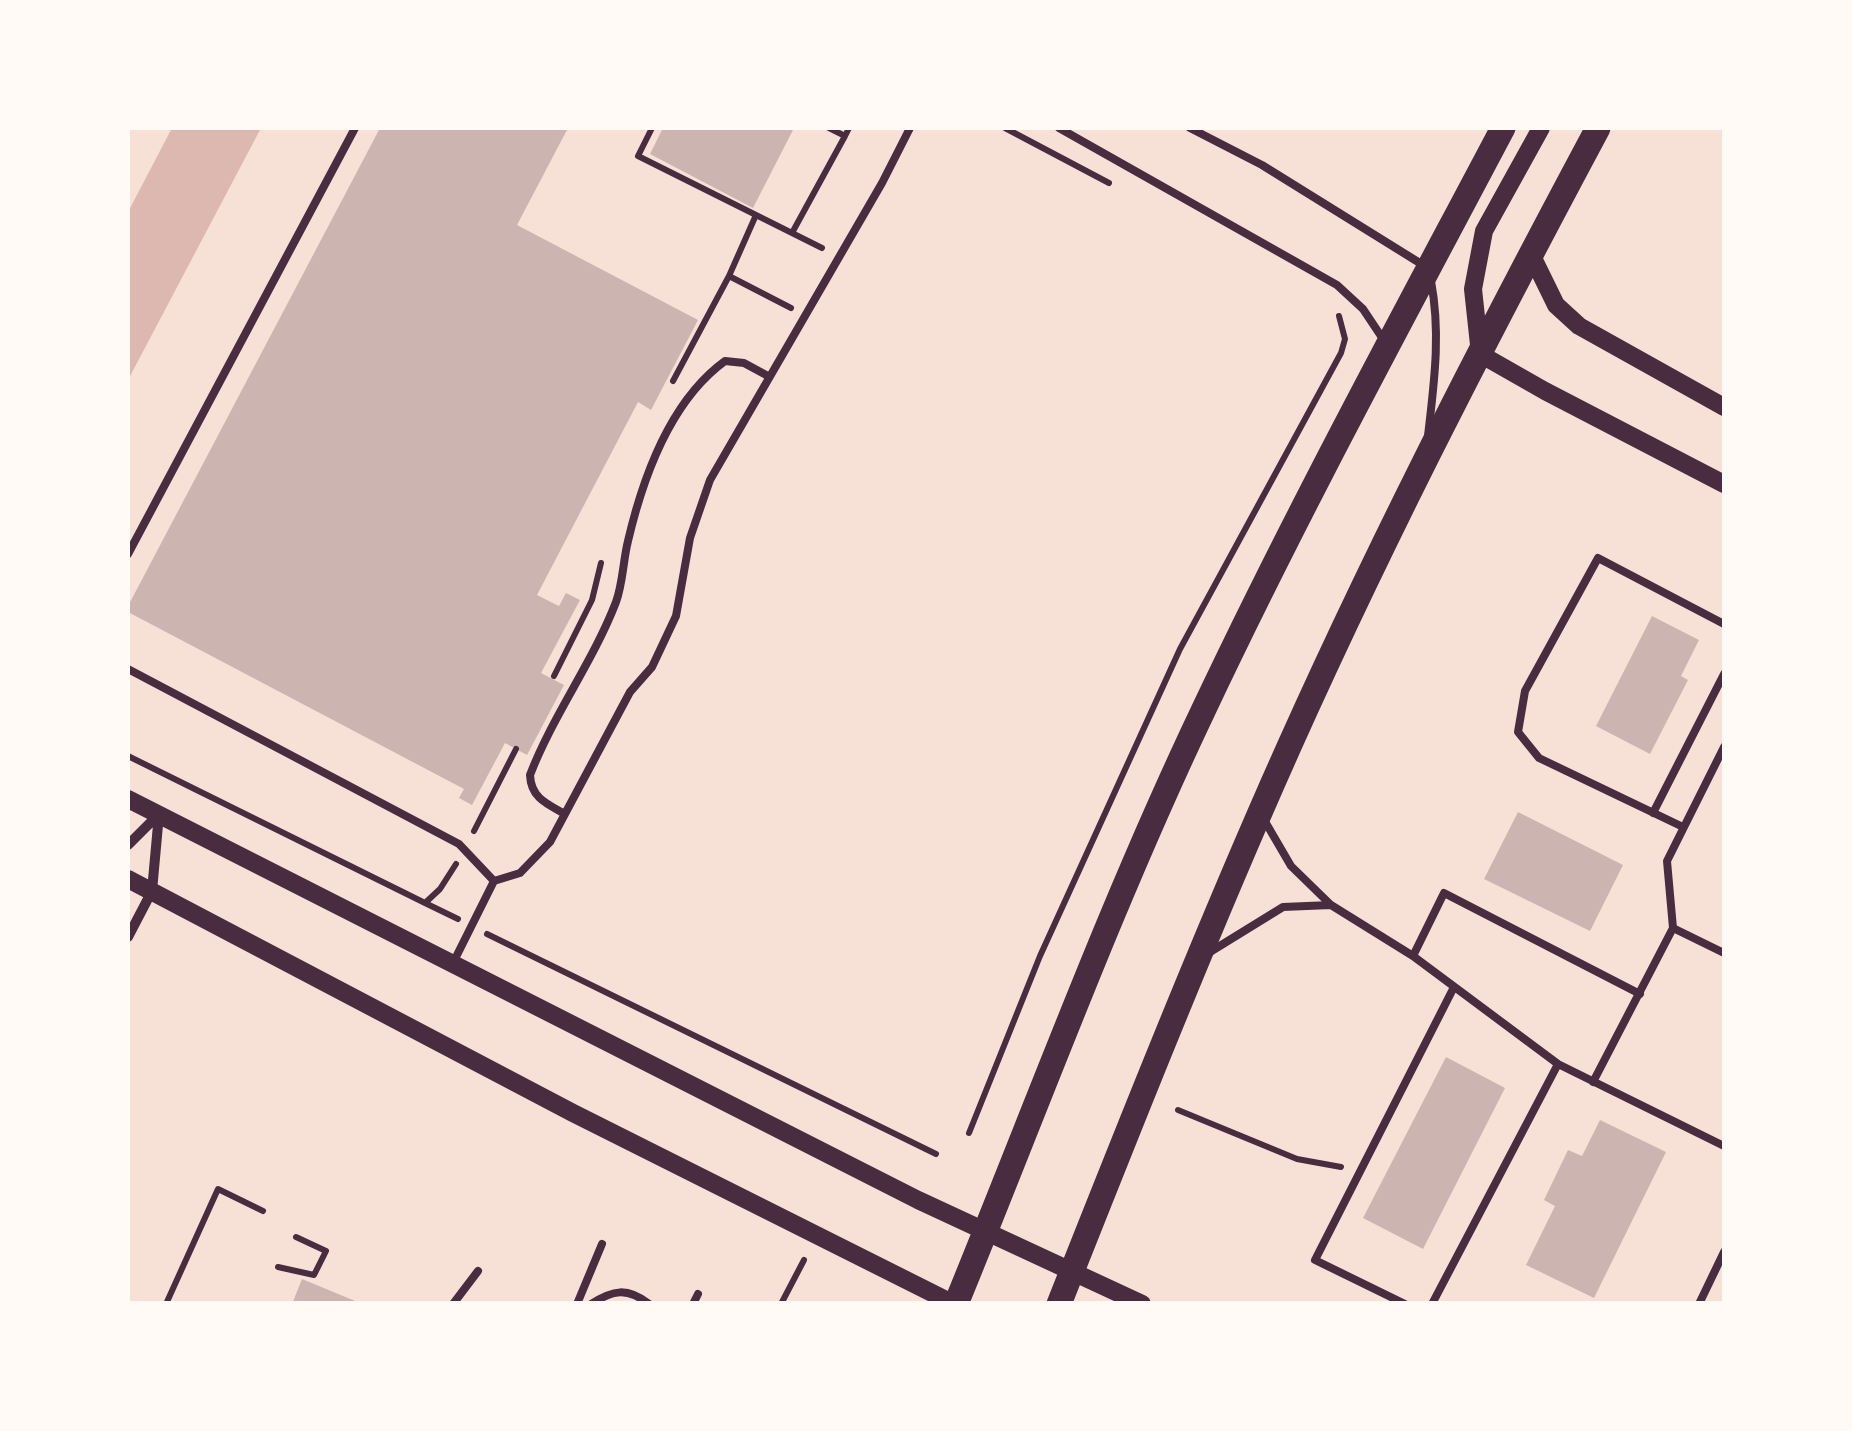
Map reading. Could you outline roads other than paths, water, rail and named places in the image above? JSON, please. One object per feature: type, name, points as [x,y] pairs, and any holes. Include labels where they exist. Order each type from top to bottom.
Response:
[{"type":"main road","points":[[955,1304],[1151,827],[1202,714],[1502,128]]},
{"type":"main road","points":[[1059,1304],[1198,960],[1322,676],[1480,354],[1598,128]]},
{"type":"street","points":[[1541,128],[1484,231],[1473,289],[1480,354],[1724,484]]},
{"type":"street","points":[[1531,254],[1556,305],[1578,326],[1724,407]]},
{"type":"street","points":[[128,799],[986,1232],[1142,1304]]},
{"type":"street","points":[[128,844],[159,814]]},
{"type":"street","points":[[128,937],[152,891],[159,814]]},
{"type":"street","points":[[128,879],[573,1114],[955,1304]]},
{"type":"lane","points":[[128,554],[355,128]]},
{"type":"lane","points":[[452,964],[494,881],[520,873],[550,842],[630,692],[652,667],[676,616],[690,538],[710,480],[910,128]]},
{"type":"lane","points":[[1059,128],[1337,285],[1363,309],[1388,346]]},
{"type":"lane","points":[[1190,128],[1262,166],[1428,268],[1438,317],[1424,468]]},
{"type":"lane","points":[[565,814],[540,800],[530,788],[530,775],[618,598],[633,521],[649,472],[673,422],[704,376],[724,361],[744,363],[768,376]]},
{"type":"lane","points":[[1683,827],[1539,758],[1518,732],[1525,691],[1598,558],[1724,624]]},
{"type":"lane","points":[[128,669],[459,844],[494,881]]},
{"type":"lane","points":[[1653,813],[1724,674]]},
{"type":"lane","points":[[1593,1082],[1673,928],[1667,861],[1724,747]]},
{"type":"lane","points":[[1260,813],[1290,866],[1331,904],[1413,956],[1558,1064],[1724,1146]]},
{"type":"lane","points":[[1413,956],[1444,893],[1640,994]]},
{"type":"lane","points":[[1198,960],[1284,906],[1331,904]]},
{"type":"lane","points":[[1673,928],[1724,953]]},
{"type":"lane","points":[[1405,1304],[1315,1260],[1454,987]]},
{"type":"lane","points":[[1432,1304],[1558,1064]]},
{"type":"lane","points":[[577,1304],[602,1244]]},
{"type":"lane","points":[[1699,1304],[1724,1252]]},
{"type":"lane","points":[[453,1304],[478,1271]]},
{"type":"lane","points":[[590,1304],[620,1290],[633,1292],[649,1304]]},
{"type":"lane","points":[[694,1304],[698,1294]]}]
